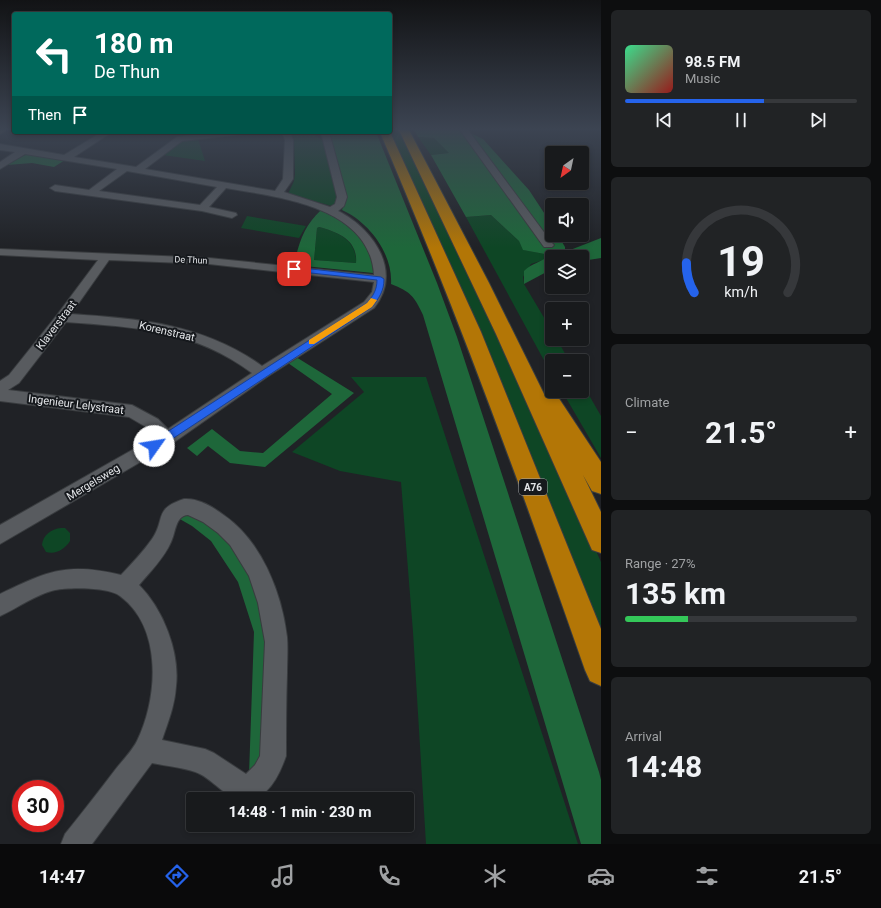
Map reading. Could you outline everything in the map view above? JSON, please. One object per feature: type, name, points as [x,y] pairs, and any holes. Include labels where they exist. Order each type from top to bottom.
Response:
[{"type":"highway","name":"A76","points":[[402,169],[424,217],[464,314],[534,491],[601,670]]},
{"type":"highway","points":[[425,169],[512,345],[601,541]]},
{"type":"highway","points":[[512,345],[576,441],[601,484]]},
{"type":"street","points":[[92,192],[123,169]]},
{"type":"street","name":"Mergelsweg","points":[[2,534],[167,438],[262,373],[369,305],[377,296],[381,279],[376,257],[367,239],[352,223],[332,210],[312,202],[278,194],[134,169]]},
{"type":"street","points":[[278,194],[288,179],[288,169]]},
{"type":"street","points":[[332,210],[339,206],[342,197],[335,169]]},
{"type":"street","points":[[493,169],[548,244]]},
{"type":"street","points":[[202,208],[224,185]]},
{"type":"street","points":[[55,188],[202,208],[232,215]]},
{"type":"street","name":"De Thun","points":[[0,252],[209,261],[381,279]]},
{"type":"street","name":"Klaverstraat","points":[[0,388],[14,379],[62,318],[106,256]]},
{"type":"street","name":"Korenstraat","points":[[62,318],[135,323],[178,332],[208,342],[233,353],[262,373]]},
{"type":"street","name":"Ingenieur Lelystraat","points":[[0,395],[132,411],[152,423],[167,438]]},
{"type":"street","points":[[125,586],[163,540],[169,518],[174,512],[190,506],[198,508],[215,519],[229,531],[252,560],[260,577],[272,613],[276,639],[273,756],[269,770],[260,781],[249,788],[237,785],[205,762],[147,749]]},
{"type":"street","points":[[0,605],[41,585],[55,580],[90,578],[125,586],[141,602],[152,621],[159,640],[165,667],[162,702],[147,749],[75,844]]},
{"type":"green space","points":[[295,169],[333,169],[340,195],[336,204],[332,206],[288,194],[294,181]]},
{"type":"green space","points":[[339,169],[391,169],[437,283],[457,337],[599,772],[601,780],[601,844],[581,844],[423,315],[417,303],[408,292],[391,284],[391,273],[388,261],[377,240],[361,222],[342,210],[347,196]]},
{"type":"green space","points":[[406,169],[422,169],[427,179],[488,307],[601,562],[601,646],[473,323]]},
{"type":"green space","points":[[439,169],[510,169],[529,190],[545,214],[545,242],[562,242],[565,250],[545,250],[545,254],[523,250],[519,241],[491,215],[466,217]]},
{"type":"green space","points":[[321,210],[340,220],[349,227],[364,243],[369,252],[373,273],[294,265],[306,228]],"holes":[[[319,227],[345,238],[354,248],[356,263],[314,260],[317,228]]]},
{"type":"green space","points":[[491,215],[519,241],[524,250],[545,254],[545,259],[543,260],[531,264],[523,277],[524,284],[545,319],[545,346],[561,346],[565,354],[545,354],[545,362],[466,217]]},
{"type":"green space","points":[[247,216],[306,226],[299,238],[241,228]]},
{"type":"green space","points":[[319,227],[345,238],[353,248],[356,263],[314,260],[317,228]]},
{"type":"green space","points":[[601,238],[601,258],[589,260],[589,250],[570,250]]},
{"type":"green space","points":[[545,258],[545,273],[524,284],[524,271],[530,266]]},
{"type":"green space","points":[[296,357],[354,393],[265,467],[230,463],[208,446],[197,456],[187,448],[212,429],[240,451],[263,453],[332,394],[288,363]]},
{"type":"green space","points":[[351,377],[426,377],[578,844],[426,844],[413,632],[401,482],[340,471],[292,452],[364,392]]},
{"type":"green space","points":[[589,395],[601,416],[601,458],[566,398],[589,398]]},
{"type":"green space","points":[[187,513],[194,513],[237,548],[253,578],[265,617],[264,762],[249,775],[254,632],[238,582],[211,541],[192,526],[178,518]]},
{"type":"green space","points":[[65,528],[70,533],[70,541],[66,547],[60,551],[53,553],[46,552],[42,545],[44,538],[51,531]]},
{"type":"slow traffic","points":[[312,342],[369,305],[373,300]]},
{"type":"route","points":[[154,446],[262,373],[369,305],[377,296],[380,287],[381,279],[294,269]]}]
